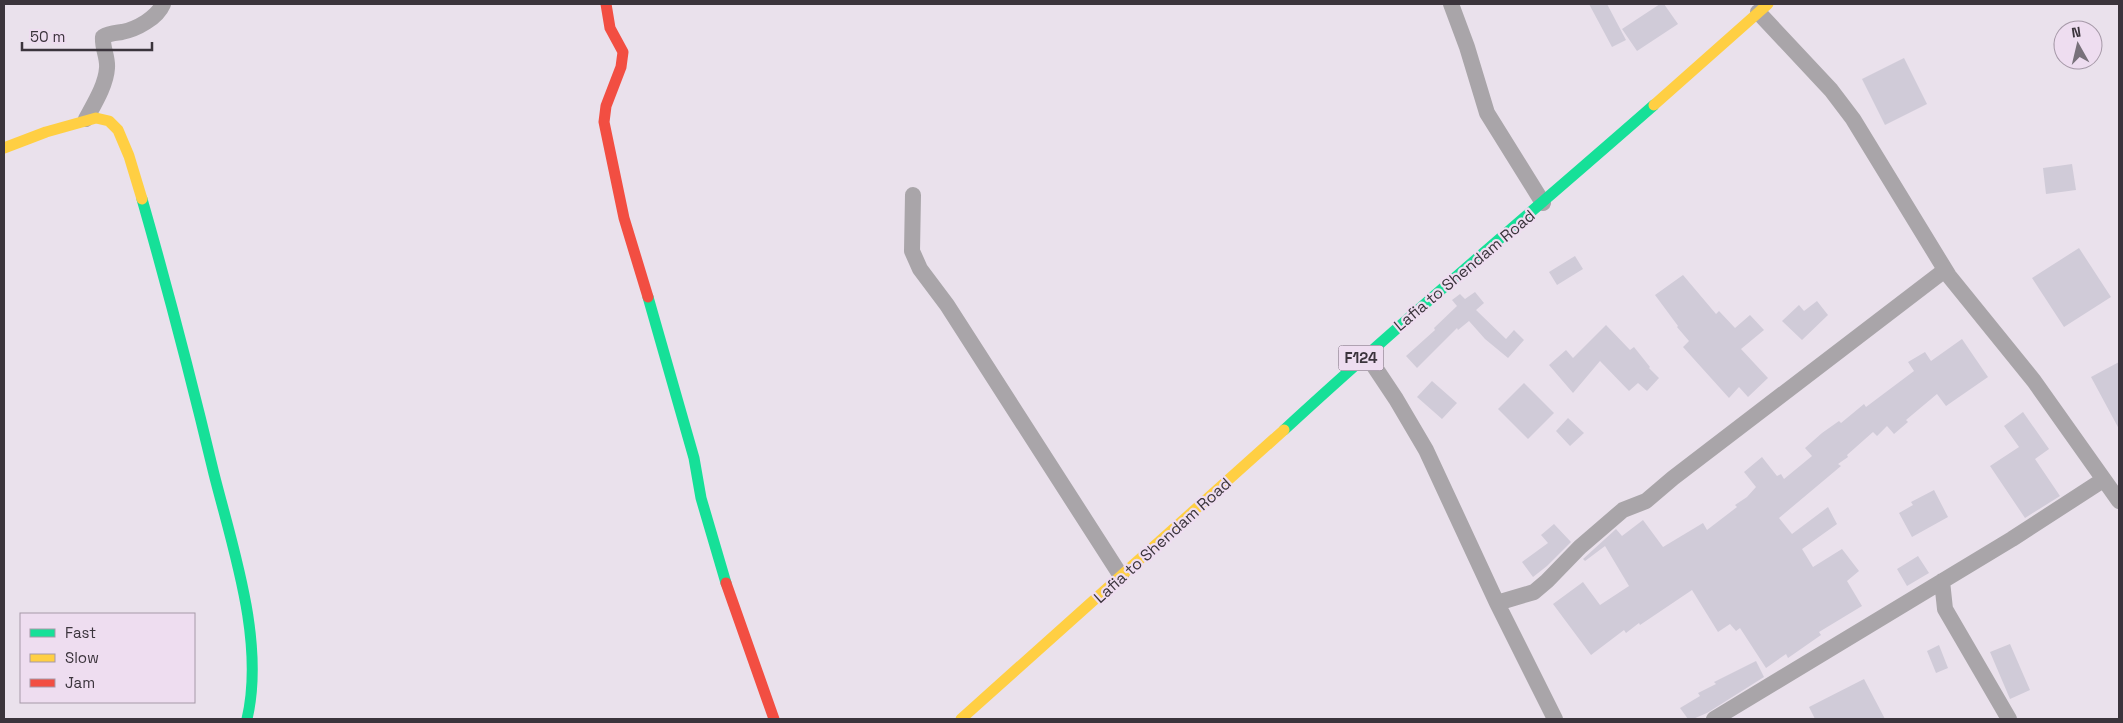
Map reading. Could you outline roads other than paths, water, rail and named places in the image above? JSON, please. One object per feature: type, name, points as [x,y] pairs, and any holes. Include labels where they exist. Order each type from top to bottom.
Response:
[{"type":"street","points":[[86,119],[106,74],[107,67],[102,44],[103,37],[107,34],[133,30],[160,12],[163,4]]},
{"type":"street","points":[[606,4],[610,28],[623,52],[621,67],[606,106],[604,122],[624,218],[694,458],[700,498],[713,544],[742,633],[774,719]]},
{"type":"street","points":[[1451,4],[1467,47],[1487,113],[1543,203]]},
{"type":"street","points":[[1763,8],[1854,119],[1945,270],[2034,381],[2119,501]]},
{"type":"street","name":"Lafia to Shendam Road","points":[[960,719],[1235,475],[1366,354],[1543,203],[1763,8]]},
{"type":"street","points":[[4,148],[86,119],[101,118],[113,123],[118,130],[128,156],[192,383],[242,586],[251,644],[252,698],[247,719]]},
{"type":"street","points":[[913,195],[912,251],[920,269],[947,305],[984,361],[1121,576]]},
{"type":"street","points":[[1497,603],[1534,592],[1580,546],[1623,510],[1646,500],[1672,478],[1945,270]]},
{"type":"street","points":[[1366,354],[1396,399],[1426,450],[1497,603],[1555,719]]},
{"type":"street","points":[[1714,719],[1942,581],[2103,480]]},
{"type":"street","points":[[1942,581],[1945,609],[2010,719]]},
{"type":"street","points":[[1915,597],[1945,609]]}]
